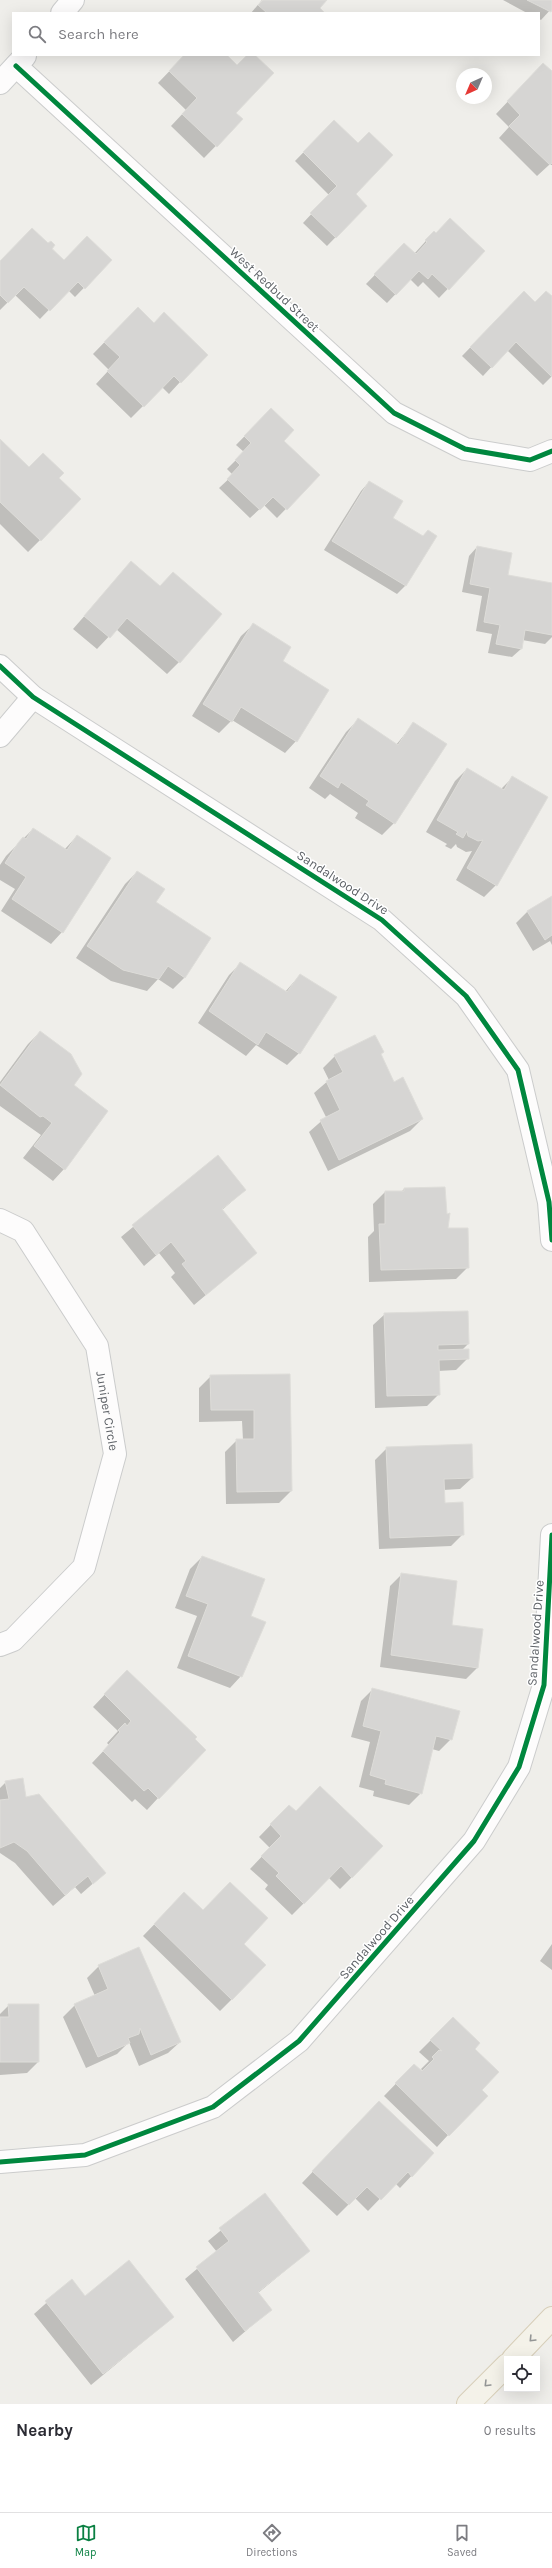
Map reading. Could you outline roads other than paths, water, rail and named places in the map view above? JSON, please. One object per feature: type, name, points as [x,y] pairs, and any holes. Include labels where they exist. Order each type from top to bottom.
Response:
[{"type":"main road","points":[[516,2356],[552,2318]]},
{"type":"main road","points":[[468,2404],[504,2368]]},
{"type":"street","points":[[63,12],[73,0]]},
{"type":"street","points":[[0,83],[20,61]]},
{"type":"street","name":"West Redbud Street","points":[[20,61],[394,413],[465,449],[530,460],[552,451]]},
{"type":"street","name":"Sandalwood Drive","points":[[0,666],[33,697],[382,920],[466,996],[518,1070],[548,1202],[552,1240]]},
{"type":"street","points":[[0,736],[33,697]]},
{"type":"street","name":"Juniper Circle","points":[[0,1220],[23,1231],[97,1346],[115,1454],[84,1567],[13,1640],[0,1645]]},
{"type":"street","name":"Sandalwood Drive","points":[[0,2162],[85,2155],[213,2107],[299,2041],[474,1841],[519,1767],[544,1685],[552,1535]]}]
